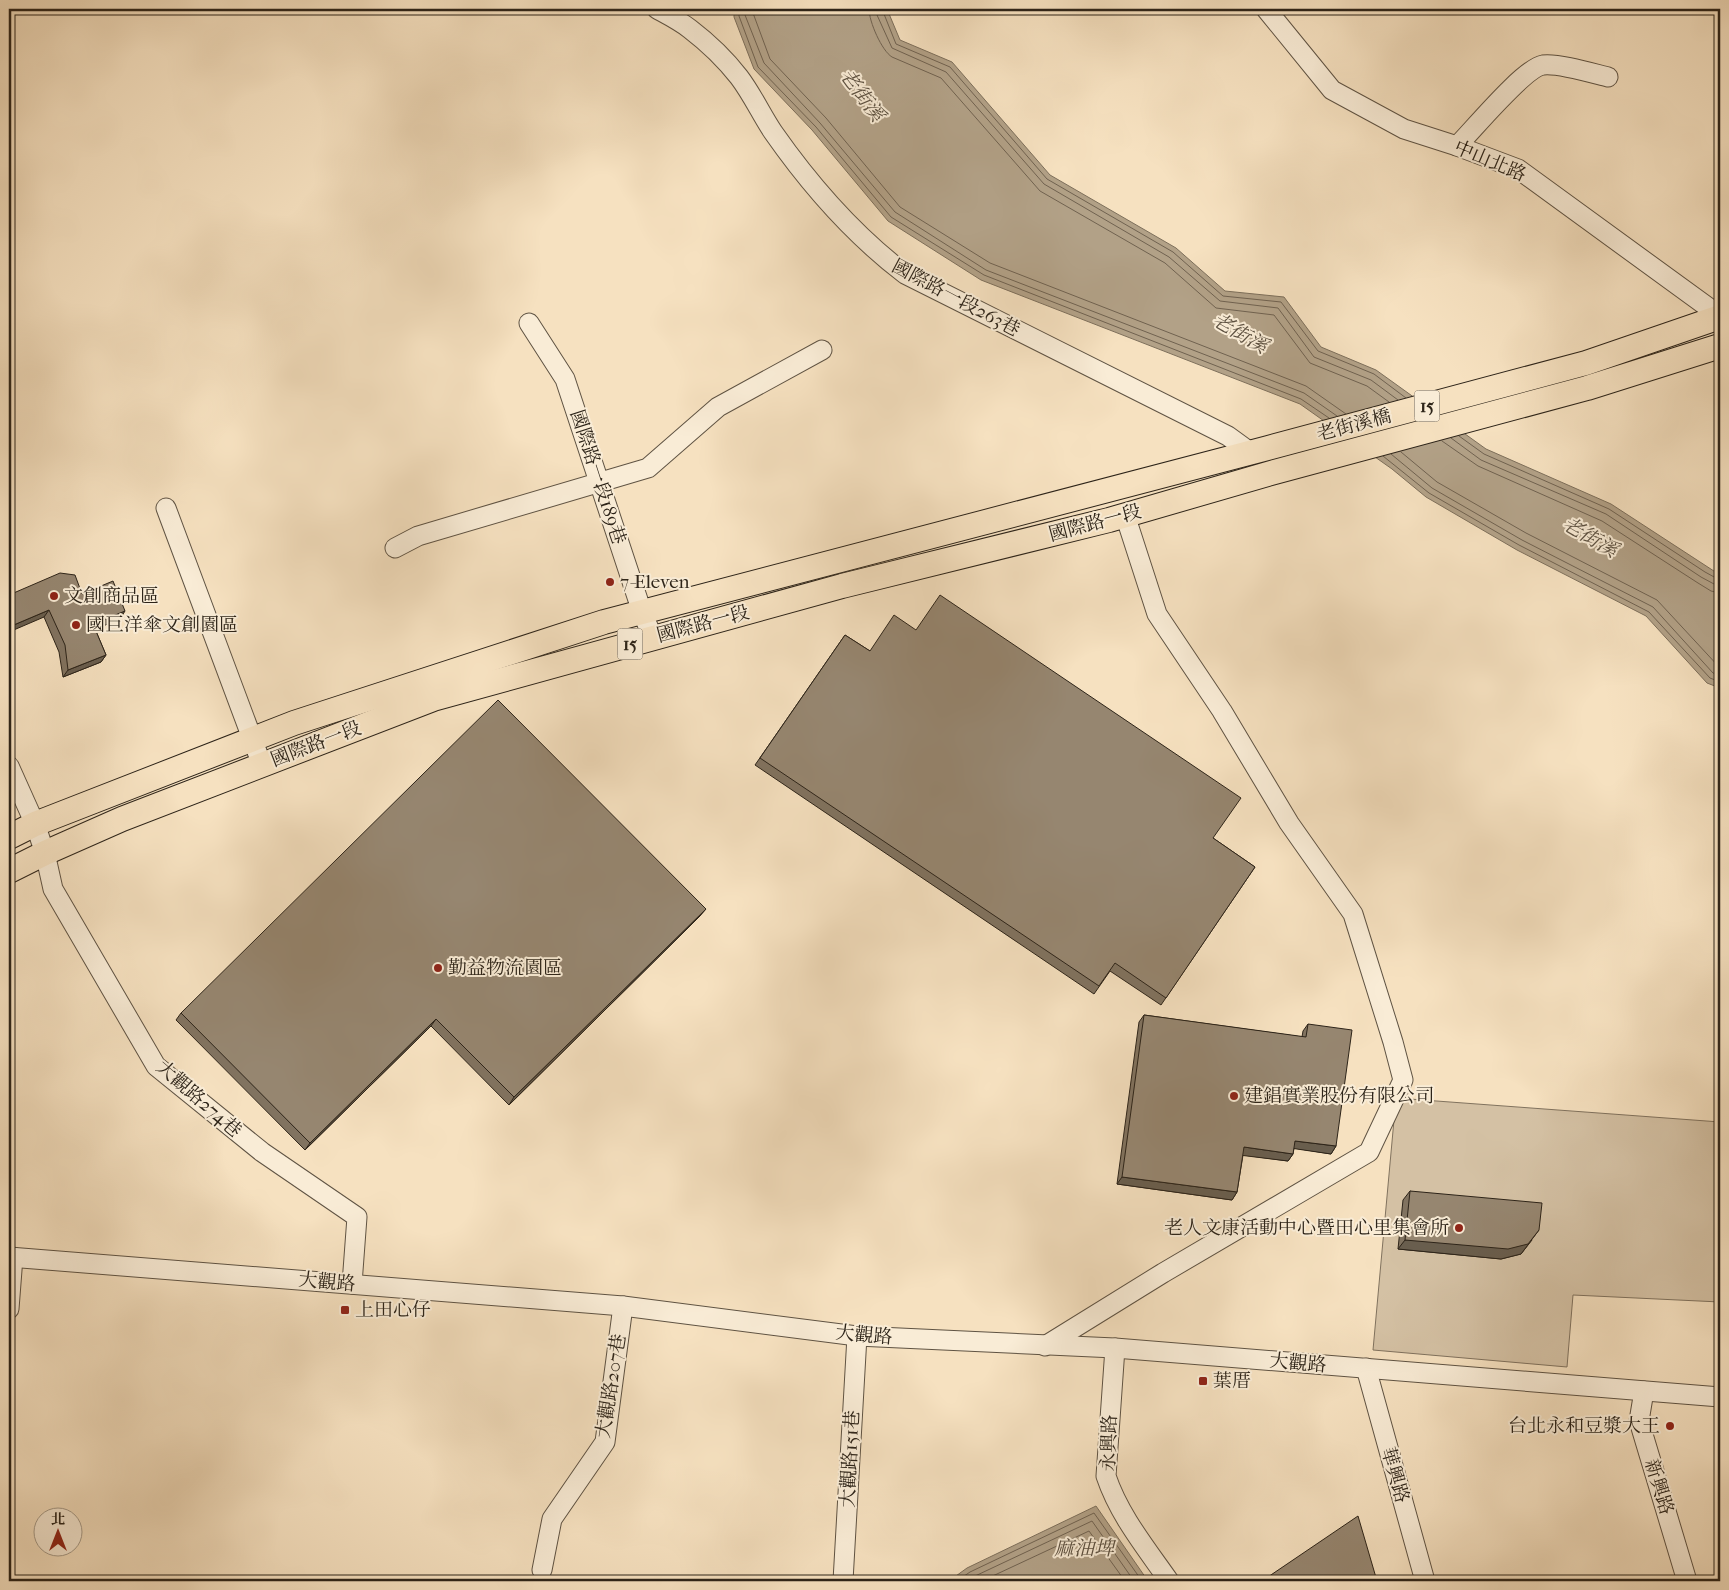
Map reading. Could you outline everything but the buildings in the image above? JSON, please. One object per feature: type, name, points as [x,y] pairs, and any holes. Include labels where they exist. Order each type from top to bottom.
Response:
[{"type":"main road","name":"老街溪橋","points":[[1259,450],[1586,363],[1720,316]]},
{"type":"main road","name":"老街溪橋","points":[[1271,473],[1587,388],[1720,346]]},
{"type":"main road","name":"國際路一段","points":[[9,837],[35,824],[252,738],[340,707],[604,622],[1259,450]]},
{"type":"main road","name":"國際路一段","points":[[9,871],[122,819],[433,699],[842,586],[1125,515],[1271,473]]},
{"type":"street","name":"國際路一段263巷","points":[[657,9],[690,28],[718,54],[739,78],[774,132],[819,190],[854,230],[884,258],[905,274],[1259,450]]},
{"type":"street","name":"中山北路","points":[[1266,9],[1332,90],[1404,129],[1457,146],[1518,169],[1720,316]]},
{"type":"street","points":[[1457,146],[1520,78],[1543,65],[1569,68],[1608,77]]},
{"type":"street","name":"國際路一段189巷","points":[[529,324],[565,380],[642,612],[653,638]]},
{"type":"street","points":[[394,548],[418,536],[648,468],[718,407],[822,350]]},
{"type":"street","points":[[166,508],[262,765]]},
{"type":"street","points":[[1045,1346],[1163,1273],[1369,1152],[1403,1080],[1353,914],[1289,823],[1222,711],[1157,614],[1125,515]]},
{"type":"street","points":[[9,766],[35,824],[45,853]]},
{"type":"street","name":"大觀路274巷","points":[[45,853],[53,890],[156,1066],[262,1152],[357,1217],[352,1284]]},
{"type":"street","points":[[9,1309],[11,1257]]},
{"type":"street","name":"大觀路","points":[[11,1257],[623,1306],[857,1336],[1114,1348],[1720,1397]]},
{"type":"street","name":"大觀路207巷","points":[[542,1570],[552,1519],[605,1442],[623,1306]]},
{"type":"street","name":"大觀路151巷","points":[[843,1581],[857,1336]]},
{"type":"street","name":"永興路","points":[[1114,1348],[1106,1476],[1112,1494],[1121,1510],[1169,1581]]},
{"type":"street","name":"華興路","points":[[1366,1368],[1425,1581]]},
{"type":"street","name":"新興路","points":[[1644,1391],[1639,1421],[1688,1581]]},
{"type":"shaded area","points":[[1396,1098],[1720,1122],[1720,1302],[1573,1295],[1567,1367],[1373,1350]]},
{"type":"water","name":"老街溪","points":[[734,9],[887,9],[900,40],[952,62],[1050,175],[1176,248],[1225,291],[1284,297],[1321,347],[1376,370],[1486,449],[1611,504],[1720,575],[1720,688],[1707,683],[1646,616],[1517,550],[1426,497],[1392,469],[1300,404],[981,280],[888,221],[812,130],[754,69],[734,17]]},
{"type":"water","name":"麻油埤","points":[[1096,1506],[1148,1581],[949,1581],[967,1568]]},
{"type":"place","name":"7-Eleven","points":[[610,582]]},
{"type":"place","name":"文創商品區","points":[[54,596]]},
{"type":"place","name":"國巨洋傘文創園區","points":[[76,625]]},
{"type":"place","name":"勤益物流園區","points":[[438,968]]},
{"type":"place","name":"建錩實業股份有限公司","points":[[1234,1096]]},
{"type":"place","name":"老人文康活動中心暨田心里集會所","points":[[1459,1228]]},
{"type":"place","name":"上田心仔","points":[[345,1310]]},
{"type":"place","name":"葉厝","points":[[1203,1381]]},
{"type":"place","name":"台北永和豆漿大王","points":[[1670,1426]]}]
